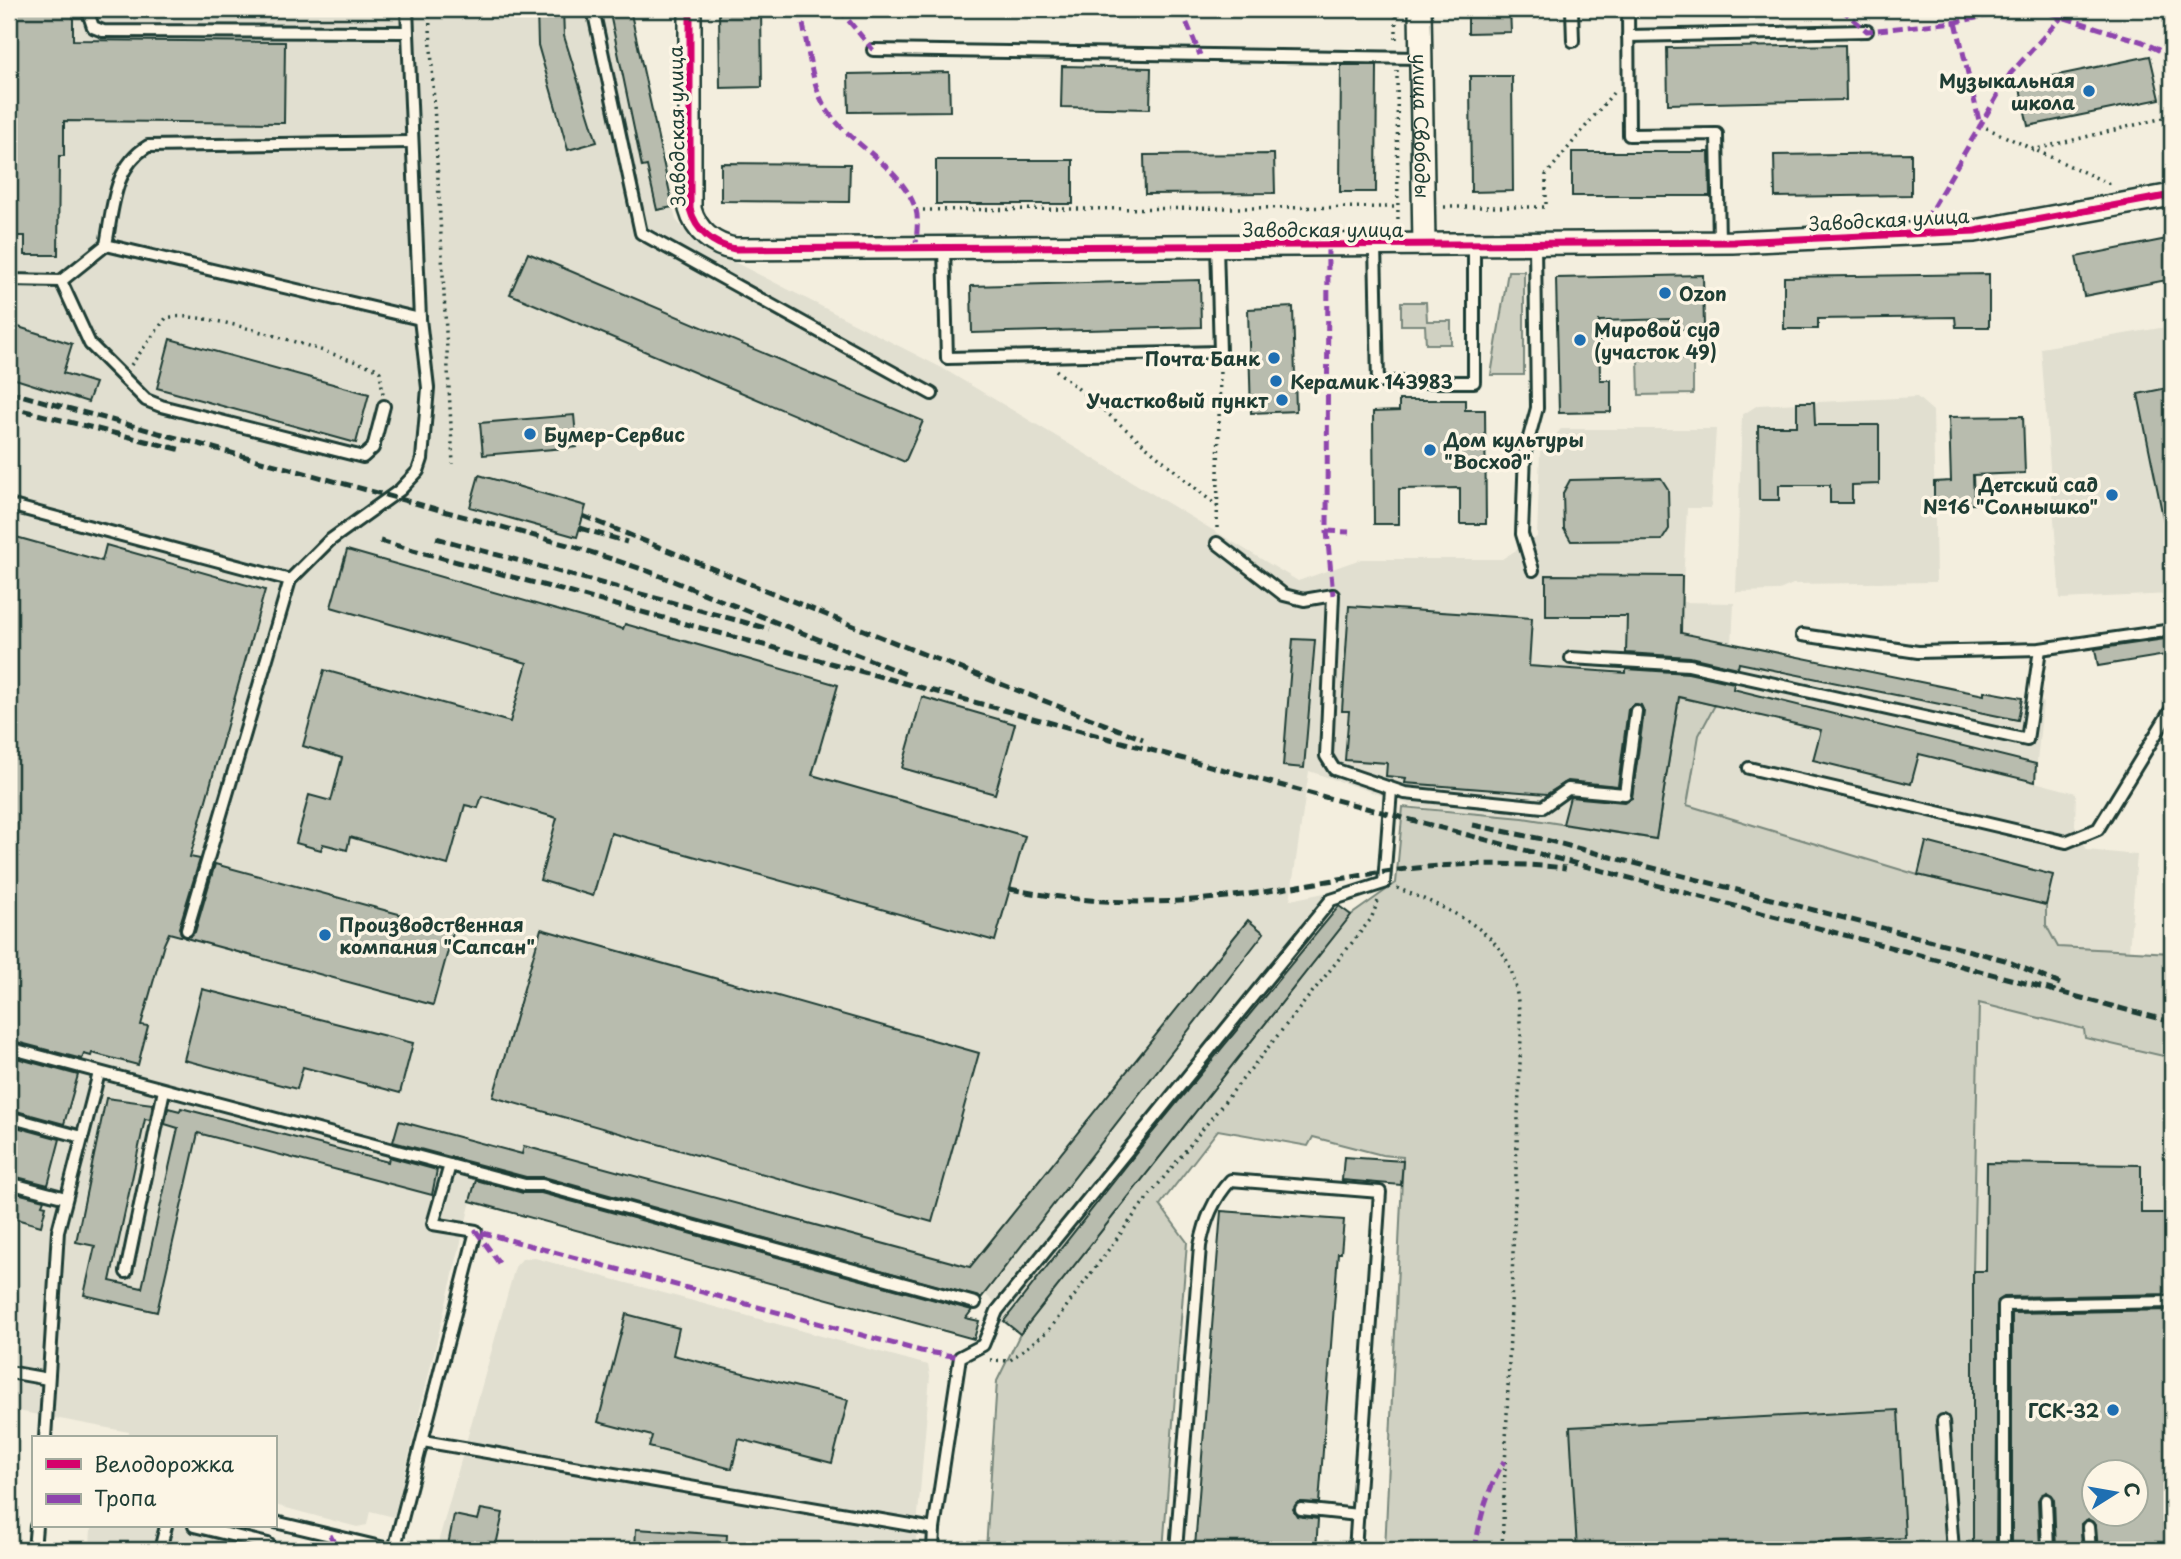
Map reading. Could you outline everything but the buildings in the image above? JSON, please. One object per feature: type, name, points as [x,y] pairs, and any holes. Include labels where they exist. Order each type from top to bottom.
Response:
[{"type":"street","name":"Заводская улица","points":[[690,9],[690,209],[698,228],[725,247],[735,249],[1719,242],[1975,231],[2172,195]]},
{"type":"street","name":"улица Свободы","points":[[1420,9],[1424,244]]},
{"type":"lane","points":[[87,9],[89,21],[103,31],[407,32]]},
{"type":"lane","points":[[187,930],[289,580],[329,541],[400,490],[418,471],[428,413],[411,142],[407,9]]},
{"type":"lane","points":[[593,9],[641,233],[932,394]]},
{"type":"lane","points":[[1572,9],[1573,41]]},
{"type":"lane","points":[[1628,9],[1629,135],[1717,134],[1719,242]]},
{"type":"lane","points":[[1628,36],[1867,31]]},
{"type":"lane","points":[[873,50],[1421,58]]},
{"type":"lane","points":[[9,280],[61,281],[106,245],[117,189],[125,166],[136,153],[148,146],[411,142]]},
{"type":"lane","points":[[1375,245],[1378,382],[1474,382],[1474,244]]},
{"type":"lane","points":[[1533,569],[1522,534],[1525,452],[1536,408],[1535,244]]},
{"type":"lane","points":[[106,245],[421,319]]},
{"type":"lane","points":[[944,248],[947,358],[1220,352],[1217,246]]},
{"type":"lane","points":[[61,281],[90,344],[146,400],[161,406],[356,457],[370,454],[384,406]]},
{"type":"lane","points":[[9,505],[289,580]]},
{"type":"lane","points":[[1217,542],[1284,595],[1304,600],[1334,594],[1326,756],[1334,769],[1391,790],[1543,807],[1568,789],[1625,794],[1636,711]]},
{"type":"lane","points":[[1802,635],[1918,652],[2040,649],[2172,630]]},
{"type":"lane","points":[[1571,658],[1689,665],[2027,740],[2040,649]]},
{"type":"lane","points":[[1749,768],[2066,842],[2098,829],[2172,708]]},
{"type":"lane","points":[[933,1550],[960,1357],[983,1345],[1004,1302],[1331,900],[1384,883],[1391,790]]},
{"type":"lane","points":[[9,1048],[525,1185],[542,1185],[975,1303]]},
{"type":"lane","points":[[45,1436],[58,1231],[99,1073]]},
{"type":"lane","points":[[126,1272],[164,1090]]},
{"type":"lane","points":[[9,1118],[82,1137]]},
{"type":"lane","points":[[276,1522],[394,1550],[476,1231],[433,1224],[450,1165]]},
{"type":"lane","points":[[1176,1550],[1200,1246],[1205,1222],[1221,1191],[1231,1180],[1380,1192],[1355,1550]]},
{"type":"lane","points":[[9,1183],[66,1198]]},
{"type":"lane","points":[[2004,1550],[2004,1305],[2172,1302]]},
{"type":"lane","points":[[9,1372],[48,1379]]},
{"type":"lane","points":[[1942,1422],[1953,1550]]},
{"type":"lane","points":[[423,1441],[934,1529]]},
{"type":"lane","points":[[2046,1500],[2048,1550]]},
{"type":"lane","points":[[1301,1509],[1357,1515]]},
{"type":"lane","points":[[34,1550],[36,1528]]},
{"type":"lane","points":[[160,1550],[166,1528]]},
{"type":"lane","points":[[202,1528],[268,1544],[267,1550]]},
{"type":"lane","points":[[2088,1528],[2090,1550]]},
{"type":"path","points":[[429,9],[453,464]]},
{"type":"path","points":[[916,211],[1398,207],[1396,9]]},
{"type":"path","points":[[2163,9],[2172,57]]},
{"type":"path","points":[[1443,206],[1546,207],[1546,175],[1629,73]]},
{"type":"path","points":[[2032,150],[2172,116]]},
{"type":"path","points":[[1980,125],[2115,186]]},
{"type":"path","points":[[123,378],[159,324],[177,315],[193,316],[294,342],[374,368],[380,372],[384,406]]},
{"type":"path","points":[[1217,542],[1220,352]]},
{"type":"path","points":[[1039,356],[1218,507]]},
{"type":"path","points":[[960,1357],[1009,1361],[1049,1330],[1141,1206],[1371,919],[1384,883],[1475,926],[1504,956],[1517,996],[1521,1036],[1502,1550]]},
{"type":"shaded area","points":[[9,9],[630,9],[676,220],[697,243],[942,368],[1298,581],[1361,559],[1502,559],[1537,537],[1540,452],[1561,429],[1716,429],[1711,508],[1687,508],[1682,602],[1734,603],[1732,644],[1983,695],[1984,691],[2043,702],[2035,782],[2076,793],[2075,825],[2087,850],[2137,855],[2129,951],[2058,947],[2046,925],[2046,905],[1918,875],[1686,805],[1699,735],[1714,705],[1679,698],[1656,839],[1523,818],[1413,806],[1309,771],[1290,900],[1334,891],[1335,902],[1351,915],[1020,1334],[1000,1321],[994,1302],[985,1294],[956,1283],[969,1267],[525,1147],[522,1154],[471,1161],[478,1172],[394,1517],[370,1511],[367,1525],[357,1527],[276,1505],[276,1436],[128,1436],[129,1432],[12,1410],[9,1419]]},
{"type":"shaded area","points":[[1508,271],[1524,271],[1524,375],[1491,375]]},
{"type":"shaded area","points":[[1401,302],[1426,302],[1427,321],[1451,321],[1451,344],[1426,344],[1425,325],[1401,325]]},
{"type":"shaded area","name":"Детский сад №16 \"Солнышко\"","points":[[2172,326],[2172,594],[2060,599],[2041,348]]},
{"type":"shaded area","points":[[1693,358],[1693,394],[1639,395],[1638,359]]},
{"type":"shaded area","points":[[1917,397],[1933,411],[1936,582],[1793,584],[1777,591],[1736,592],[1742,415],[1758,405]]},
{"type":"shaded area","points":[[1679,697],[1715,705],[1699,735],[1687,805],[1918,875],[2046,905],[2046,925],[2058,947],[2172,953],[2172,1058],[2085,1038],[2084,1029],[1979,1003],[1973,1271],[1973,1550],[1385,1550],[1403,1157],[1382,1155],[1313,1137],[1308,1146],[1218,1130],[1160,1205],[1187,1242],[1163,1550],[986,1550],[997,1381],[1020,1334],[1351,915],[1396,883],[1403,807],[1523,818],[1656,839]]},
{"type":"shaded area","points":[[1979,1002],[2085,1029],[2085,1038],[2172,1058],[2172,1550],[1973,1550],[1973,1271]]},
{"type":"shaded area","points":[[535,1258],[928,1365],[930,1376],[915,1550],[436,1550],[515,1267],[522,1259]]},
{"type":"shaded area","points":[[91,1528],[235,1528],[319,1550],[90,1550]]},
{"type":"railway","points":[[9,392],[575,547],[648,571],[905,674]]},
{"type":"railway","points":[[9,407],[182,450]]},
{"type":"railway","points":[[583,516],[913,650],[1143,739]]},
{"type":"railway","points":[[580,528],[627,542]]},
{"type":"railway","points":[[436,538],[769,629]]},
{"type":"railway","points":[[380,541],[1306,792],[2172,1022]]},
{"type":"railway","points":[[1473,825],[1542,839],[2005,960],[2060,984]]},
{"type":"railway","points":[[1010,889],[1083,899],[1156,902],[1228,897],[1363,875],[1453,865],[1498,864],[1566,868]]},
{"type":"marked path","points":[[800,9],[811,67],[821,99],[842,128],[884,165],[908,193],[917,214],[916,248]]},
{"type":"marked path","points":[[839,9],[873,50]]},
{"type":"marked path","points":[[1181,9],[1200,55]]},
{"type":"marked path","points":[[1841,9],[1867,31],[1956,22],[2021,9]]},
{"type":"marked path","points":[[2036,9],[2143,42],[2172,57]]},
{"type":"marked path","points":[[1918,233],[2010,74],[2069,9]]},
{"type":"marked path","points":[[1956,22],[1980,125]]},
{"type":"marked path","points":[[1328,245],[1327,531],[1333,595]]},
{"type":"marked path","points":[[1327,531],[1349,532]]},
{"type":"marked path","points":[[499,1263],[476,1231],[921,1351],[960,1357]]},
{"type":"marked path","points":[[1475,1550],[1485,1504],[1504,1461]]},
{"type":"marked path","points":[[330,1535],[338,1550]]},
{"type":"cycle path","points":[[690,9],[690,209],[696,224],[706,236],[735,249],[1733,242],[1975,231],[2172,195]]},
{"type":"place","name":"Музыкальная школа","points":[[2089,91]]},
{"type":"place","name":"Ozon","points":[[1665,293]]},
{"type":"place","name":"Мировой суд (участок 49)","points":[[1580,340]]},
{"type":"place","name":"Почта Банк","points":[[1274,358]]},
{"type":"place","name":"Керамик 143983","points":[[1276,381]]},
{"type":"place","name":"Участковый пункт","points":[[1282,400]]},
{"type":"place","name":"Бумер-Сервис","points":[[530,434]]},
{"type":"place","name":"Дом культуры \"Восход\"","points":[[1430,450]]},
{"type":"place","name":"Детский сад №16 \"Солнышко\"","points":[[2112,495]]},
{"type":"place","name":"Производственная компания \"Сапсан\"","points":[[325,935]]},
{"type":"place","name":"ГСК-32","points":[[2113,1410]]}]
